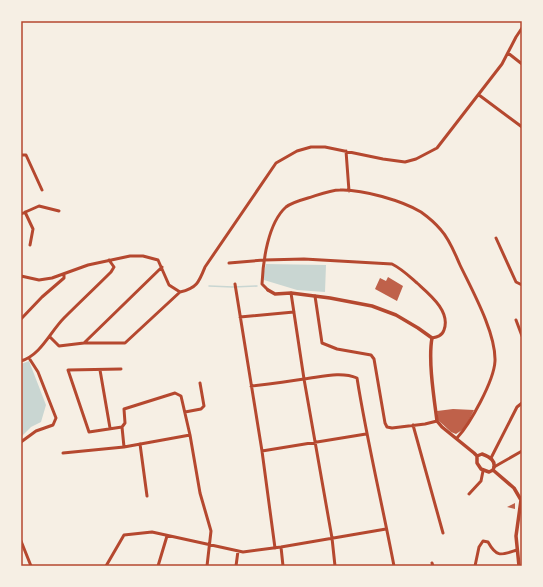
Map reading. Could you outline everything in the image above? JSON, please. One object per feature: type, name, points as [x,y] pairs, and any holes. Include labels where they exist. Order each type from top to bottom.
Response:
[{"type":"street","points":[[50,337],[59,346],[84,343],[125,343],[180,292],[198,284],[205,267],[276,163],[297,151],[311,147],[325,147],[405,162],[416,159],[437,148],[502,64],[522,28]]},
{"type":"street","points":[[508,53],[522,64]]},
{"type":"street","points":[[479,95],[522,127]]},
{"type":"street","points":[[346,152],[349,190]]},
{"type":"street","points":[[21,155],[26,155],[42,190]]},
{"type":"street","points":[[229,263],[264,260],[304,259],[392,264],[400,268],[433,298],[440,307],[444,316],[445,326],[443,333],[437,338],[432,338],[407,321],[384,310],[352,301],[292,293],[275,294],[262,284],[264,260],[270,236],[276,222],[286,207],[301,200],[339,190],[349,190],[387,197],[421,212],[442,231],[451,246],[486,323],[494,349],[495,360],[491,378],[465,430],[456,438]]},
{"type":"street","points":[[21,214],[39,206],[59,211]]},
{"type":"street","points":[[25,212],[33,229],[30,245]]},
{"type":"street","points":[[496,238],[516,282],[522,285]]},
{"type":"street","points":[[21,276],[39,280],[52,278],[88,265],[109,260],[143,256],[158,260],[170,285],[180,292]]},
{"type":"street","points":[[21,361],[29,358],[50,337],[63,319],[112,272],[114,266],[109,260]]},
{"type":"street","points":[[84,343],[162,267]]},
{"type":"street","points":[[21,319],[42,297],[64,278],[64,274]]},
{"type":"street","points":[[235,286],[262,451],[275,548]]},
{"type":"street","points":[[292,293],[297,341],[332,538],[335,566]]},
{"type":"street","points":[[315,296],[322,343],[337,349],[371,355],[374,359],[385,423],[387,427],[392,428],[413,425],[436,420]]},
{"type":"street","points":[[240,317],[294,312]]},
{"type":"street","points":[[516,320],[522,336]]},
{"type":"street","points":[[432,338],[430,346],[436,420],[477,456]]},
{"type":"street","points":[[21,442],[36,431],[52,425],[56,418],[38,372],[29,358]]},
{"type":"street","points":[[121,369],[68,370],[89,432],[122,426]]},
{"type":"street","points":[[100,370],[110,428]]},
{"type":"street","points":[[251,386],[344,375],[357,378],[366,434],[394,566]]},
{"type":"street","points":[[185,412],[201,409],[204,406],[200,382]]},
{"type":"street","points":[[124,447],[122,426],[125,422],[124,409],[175,393],[181,396],[190,435],[200,493],[211,530],[207,566]]},
{"type":"street","points":[[491,458],[517,407],[522,403]]},
{"type":"street","points":[[413,425],[443,533]]},
{"type":"street","points":[[262,451],[366,434]]},
{"type":"street","points":[[63,453],[124,447],[190,435]]},
{"type":"street","points":[[140,444],[147,496]]},
{"type":"street","points":[[477,456],[476,460],[478,466],[484,471],[489,472],[522,451]]},
{"type":"street","points":[[477,456],[482,454],[491,458],[494,462],[494,468],[514,488],[522,500],[516,536],[517,550],[520,558],[519,566]]},
{"type":"street","points":[[469,494],[481,481],[484,471]]},
{"type":"street","points":[[518,522],[522,520]]},
{"type":"street","points":[[107,566],[124,535],[152,532],[210,546],[252,552],[386,529]]},
{"type":"street","points":[[158,566],[167,536]]},
{"type":"street","points":[[475,566],[479,547],[483,541],[488,542],[493,551],[497,554],[502,555],[517,550]]},
{"type":"street","points":[[21,542],[31,566]]},
{"type":"street","points":[[281,547],[283,566]]},
{"type":"street","points":[[236,566],[238,551]]},
{"type":"shaded area","points":[[266,264],[326,265],[325,292],[297,290],[264,280]]},
{"type":"shaded area","points":[[29,361],[46,405],[41,422],[31,427],[21,437],[21,364]]},
{"type":"building","points":[[388,277],[403,286],[397,301],[375,289],[380,278],[386,281]]},
{"type":"building","points":[[453,409],[474,410],[465,428],[456,434],[451,432],[438,420],[437,411]]},
{"type":"building","points":[[515,503],[515,509],[507,507]]},
{"type":"waterway","points":[[209,286],[257,286]]}]
